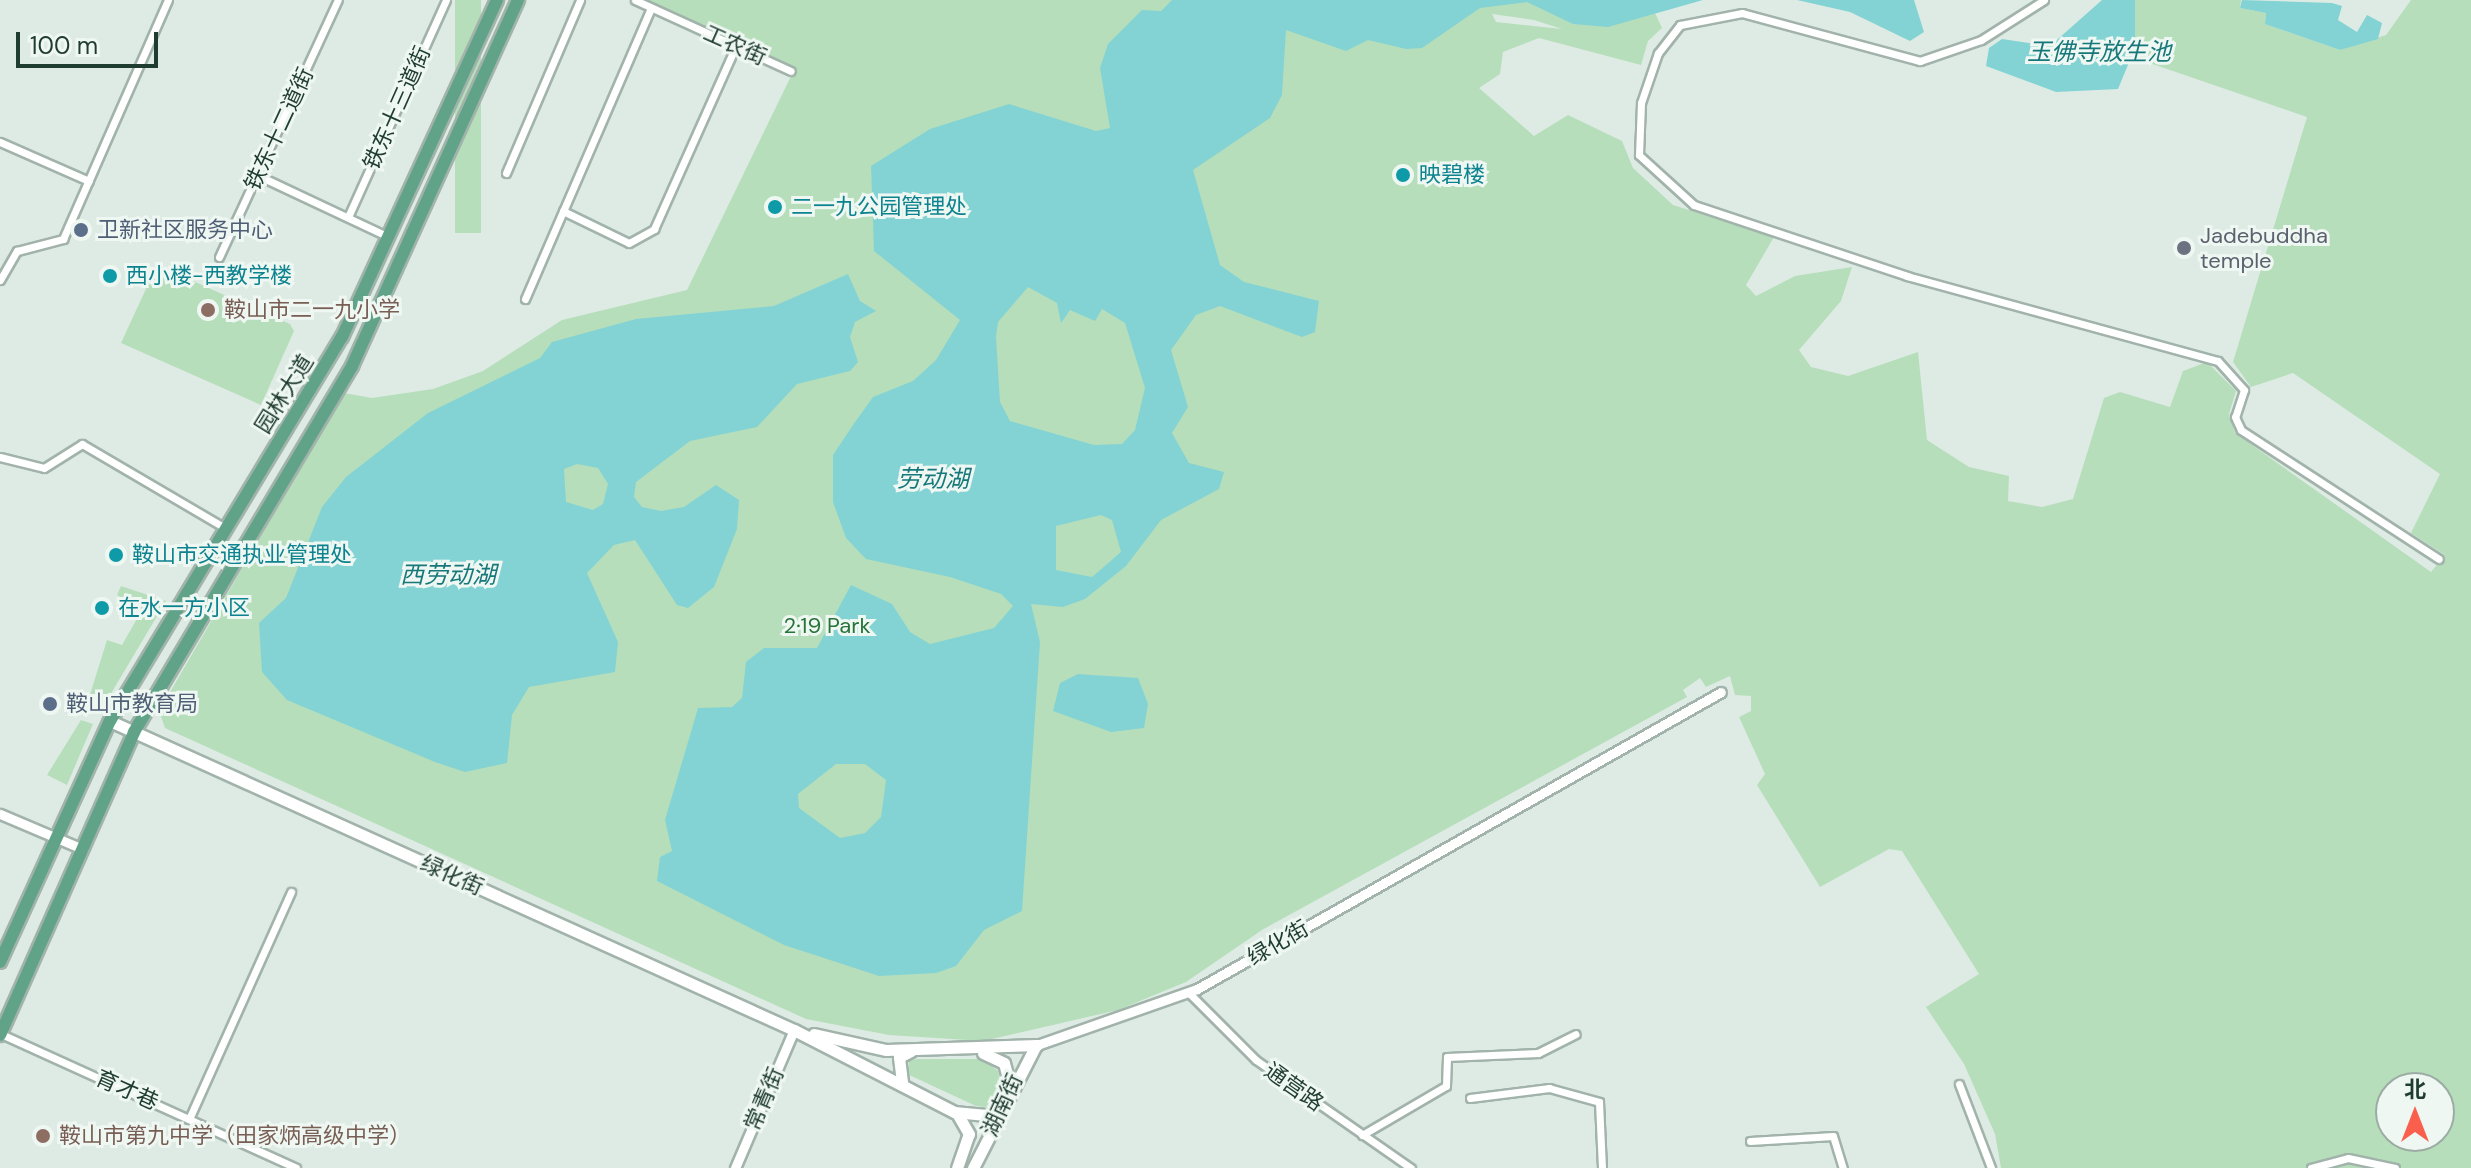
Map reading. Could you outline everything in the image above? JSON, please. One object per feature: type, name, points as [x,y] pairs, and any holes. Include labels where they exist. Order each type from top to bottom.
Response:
[{"type":"main road","name":"园林大道","points":[[0,962],[110,721],[225,528],[320,378],[390,237],[497,0]]},
{"type":"main road","points":[[0,1034],[134,732],[352,366],[518,0]]},
{"type":"main road","name":"绿化街","points":[[110,721],[794,1030],[902,1082],[954,1112],[997,1116]]},
{"type":"main road","name":"绿化街","points":[[794,1030],[911,1051],[978,1051],[1037,1045]]},
{"type":"main road","name":"湖南街","points":[[973,1168],[1010,1085],[1037,1045]]},
{"type":"main road","points":[[902,1082],[899,1057],[911,1051]]},
{"type":"main road","points":[[978,1051],[1004,1063],[1010,1085]]},
{"type":"main road","name":"湖南街","points":[[954,1112],[969,1134],[957,1168]]},
{"type":"street","points":[[0,280],[17,251],[63,239],[168,0]]},
{"type":"street","name":"铁东十二道街","points":[[219,257],[338,0]]},
{"type":"street","name":"铁东十三道街","points":[[348,217],[446,0]]},
{"type":"street","points":[[506,173],[580,0]]},
{"type":"street","name":"工农街","points":[[635,0],[791,71]]},
{"type":"street","points":[[2044,0],[1981,40],[1920,61],[1742,13],[1680,25],[1658,53],[1641,103],[1639,155],[1694,205],[1907,276],[2218,361],[2244,390],[2235,417],[2241,430],[2439,559]]},
{"type":"street","points":[[525,299],[651,8]]},
{"type":"street","points":[[563,211],[629,243],[654,229],[736,46]]},
{"type":"street","points":[[0,142],[89,181]]},
{"type":"street","points":[[257,175],[390,237]]},
{"type":"street","points":[[0,457],[44,468],[82,444],[225,528]]},
{"type":"street","name":"绿化街","points":[[1037,1045],[1188,992],[1721,692]]},
{"type":"street","points":[[0,814],[83,849]]},
{"type":"street","points":[[189,1119],[291,892]]},
{"type":"street","name":"通营路","points":[[1188,992],[1256,1060],[1411,1168]]},
{"type":"street","name":"常青街","points":[[735,1168],[794,1030]]},
{"type":"street","name":"育才巷","points":[[0,1034],[296,1168]]},
{"type":"street","points":[[1362,1135],[1446,1086],[1447,1057],[1538,1053],[1576,1034]]},
{"type":"street","points":[[1959,1084],[1991,1168]]},
{"type":"street","points":[[1470,1098],[1549,1088],[1599,1102],[1602,1168]]},
{"type":"street","points":[[1750,1141],[1833,1136],[1843,1168]]},
{"type":"street","points":[[2311,1168],[2348,1158],[2395,1168]]},
{"type":"green space","points":[[455,0],[481,0],[481,233],[455,233]]},
{"type":"green space","name":"2·19 Park","points":[[643,0],[1589,0],[1638,17],[1655,13],[1662,28],[1648,41],[1641,65],[1539,38],[1503,52],[1500,74],[1479,88],[1534,136],[1568,115],[1622,141],[1633,168],[1673,205],[1774,237],[1746,285],[1756,296],[1795,276],[1852,267],[1841,301],[1799,350],[1811,367],[1848,376],[1918,352],[1927,440],[1969,467],[2009,476],[2008,501],[2042,507],[2073,499],[2104,398],[2120,392],[2170,407],[2183,371],[2207,362],[2236,391],[2229,414],[2235,433],[2431,572],[2445,555],[2411,533],[2440,474],[2293,373],[2251,387],[2233,362],[2307,117],[2135,58],[2135,0],[2241,0],[2240,8],[2266,13],[2265,24],[2340,50],[2386,35],[2411,0],[2471,0],[2471,1168],[2001,1168],[1995,1134],[1964,1064],[1926,1007],[1979,974],[1902,851],[1889,849],[1820,887],[1757,785],[1765,774],[1739,717],[1751,711],[1751,696],[1735,695],[1730,676],[1706,687],[1700,678],[1683,690],[1687,697],[1262,930],[1186,982],[1118,1010],[983,1041],[889,1035],[806,1019],[165,728],[159,711],[344,393],[372,398],[433,389],[483,371],[562,320],[687,290],[794,70]],"holes":[[[1492,14],[1534,20],[1562,29],[1496,22]]]},
{"type":"green space","points":[[157,265],[290,324],[294,331],[261,405],[121,343]]},
{"type":"green space","points":[[121,586],[166,601],[103,707],[88,701],[107,640],[122,645],[142,610],[117,595]]},
{"type":"green space","points":[[81,720],[93,724],[67,785],[47,775]]},
{"type":"green space","points":[[983,1059],[998,1071],[1001,1085],[986,1107],[976,1106],[907,1074],[909,1061]]},
{"type":"water","name":"劳动湖","points":[[1172,0],[1703,0],[1608,27],[1573,24],[1527,2],[1480,8],[1422,48],[1406,49],[1368,40],[1346,51],[1286,30],[1282,95],[1270,118],[1193,170],[1220,265],[1244,282],[1319,301],[1315,332],[1302,337],[1220,306],[1196,315],[1171,350],[1188,407],[1172,433],[1189,463],[1224,472],[1219,489],[1161,520],[1126,566],[1085,599],[1063,607],[1031,604],[1040,642],[1022,911],[984,930],[956,966],[936,973],[879,976],[784,945],[657,881],[660,857],[672,851],[665,820],[698,708],[732,707],[742,698],[746,662],[764,648],[817,648],[851,585],[892,604],[910,632],[930,644],[994,628],[1013,606],[1001,594],[950,577],[866,559],[846,538],[833,502],[833,455],[853,425],[873,397],[913,381],[936,360],[960,320],[874,251],[871,166],[930,129],[1009,104],[1096,131],[1110,128],[1100,68],[1108,44],[1142,10],[1161,11]],"holes":[[[1028,287],[1057,303],[1061,323],[1070,310],[1095,321],[1102,309],[1125,323],[1145,388],[1135,430],[1122,444],[1094,445],[1010,421],[1000,402],[998,322]],[[1101,515],[1112,520],[1121,552],[1092,577],[1056,570],[1056,526]],[[836,764],[865,764],[886,780],[881,817],[865,833],[840,838],[799,808],[798,794]]]},
{"type":"water","points":[[1797,0],[1914,0],[1924,32],[1910,41],[1850,12]]},
{"type":"water","name":"玉佛寺放生池","points":[[2102,0],[2135,0],[2135,48],[2118,89],[2056,92],[1986,66],[1989,48],[2002,39],[2050,46]]},
{"type":"water","points":[[2242,0],[2332,3],[2342,6],[2338,20],[2357,32],[2367,15],[2382,23],[2378,39],[2340,50],[2265,24],[2266,13],[2240,8]]},
{"type":"water","name":"西劳动湖","points":[[848,274],[860,301],[876,311],[855,322],[850,337],[858,362],[850,371],[797,384],[757,427],[690,441],[636,482],[634,497],[642,507],[661,511],[684,507],[716,485],[739,500],[737,529],[714,587],[688,608],[677,605],[635,540],[614,545],[587,573],[618,642],[615,672],[529,687],[512,715],[507,763],[465,772],[435,762],[287,700],[262,672],[259,623],[286,598],[322,507],[346,477],[428,413],[540,358],[552,342],[636,319],[774,306]],"holes":[[[577,464],[598,468],[608,484],[603,504],[593,510],[566,502],[564,469]]]},
{"type":"water","points":[[1078,674],[1138,678],[1148,704],[1144,728],[1111,732],[1053,711],[1060,683]]},
{"type":"place","name":"映碧楼","points":[[1403,175]]},
{"type":"place","name":"二一九公园管理处","points":[[775,207]]},
{"type":"place","name":"卫新社区服务中心","points":[[81,230]]},
{"type":"place","name":"Jadebuddha temple","points":[[2184,248]]},
{"type":"place","name":"西小楼-西教学楼","points":[[110,276]]},
{"type":"place","name":"鞍山市二一九小学","points":[[208,310]]},
{"type":"place","name":"鞍山市交通执业管理处","points":[[116,555]]},
{"type":"place","name":"在水一方小区","points":[[102,608]]},
{"type":"place","name":"鞍山市教育局","points":[[50,704]]},
{"type":"place","name":"鞍山市第九中学（田家炳高级中学）","points":[[43,1136]]}]
